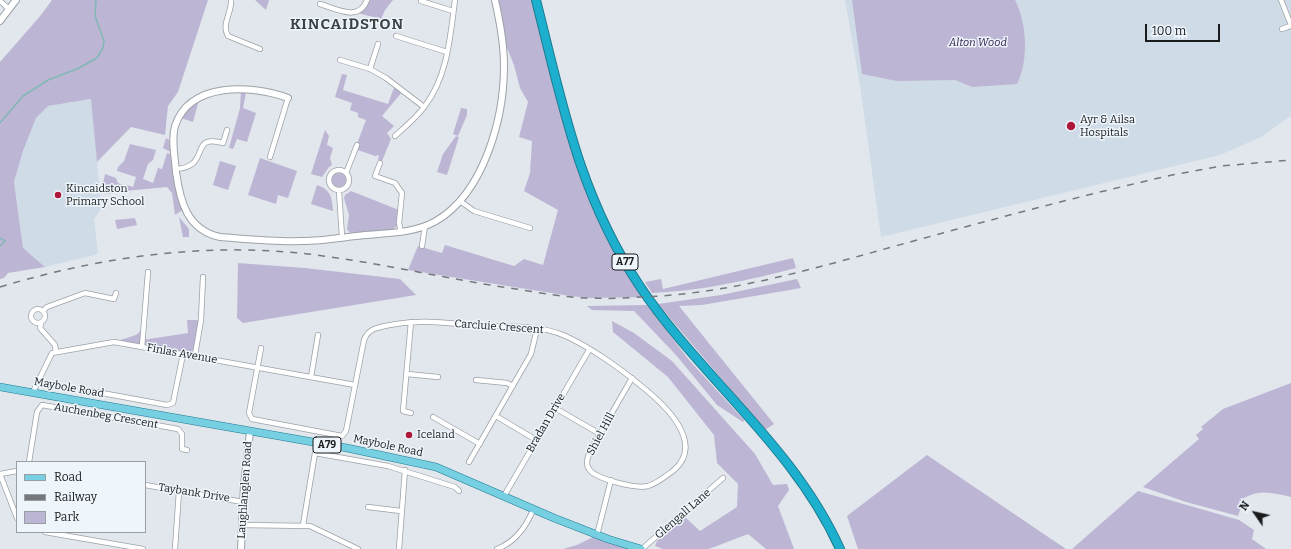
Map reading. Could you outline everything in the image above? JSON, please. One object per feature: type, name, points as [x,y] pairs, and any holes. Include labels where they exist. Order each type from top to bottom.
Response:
[{"type":"highway","name":"A77","points":[[536,0],[567,124],[579,165],[606,228],[622,258],[639,285],[679,339],[766,435],[799,479],[840,549]]},
{"type":"main road","name":"Maybole Road","points":[[0,387],[367,452],[436,467],[533,510],[597,535],[642,549]]},
{"type":"street","points":[[0,21],[16,0]]},
{"type":"street","points":[[231,0],[225,31],[231,39],[260,49]]},
{"type":"street","points":[[320,4],[352,13],[358,12],[363,8],[367,0]]},
{"type":"street","points":[[395,136],[424,107],[442,76],[455,0]]},
{"type":"street","points":[[270,157],[288,98],[270,91],[245,89],[209,94],[195,100],[182,113],[176,126],[173,139],[179,192],[187,214],[195,224],[207,233],[220,237],[302,241],[401,232],[425,226],[448,212],[460,202],[469,191],[482,168],[495,127],[502,94],[504,67],[503,45],[495,0]]},
{"type":"street","points":[[1281,0],[1291,25],[1282,29]]},
{"type":"street","points":[[0,1],[9,9]]},
{"type":"street","points":[[420,1],[453,11]]},
{"type":"street","points":[[396,36],[447,52]]},
{"type":"street","points":[[370,69],[378,44]]},
{"type":"street","points":[[340,60],[370,69],[386,78],[424,107]]},
{"type":"street","points":[[176,169],[186,168],[195,163],[199,156],[200,149],[207,142],[212,140],[223,143],[227,130]]},
{"type":"street","points":[[346,173],[357,145]]},
{"type":"street","points":[[380,163],[375,176],[395,183],[401,190],[401,232]]},
{"type":"street","points":[[338,170],[346,173],[349,178],[349,184],[345,189],[339,191],[331,186],[329,178],[332,172],[338,170]]},
{"type":"street","points":[[339,191],[342,237]]},
{"type":"street","points":[[460,202],[474,211],[530,228]]},
{"type":"street","points":[[422,246],[425,226]]},
{"type":"street","points":[[142,347],[148,272]]},
{"type":"street","points":[[195,355],[201,320],[203,277]]},
{"type":"street","points":[[43,311],[46,307],[85,293],[114,299],[116,293]]},
{"type":"street","points":[[40,323],[34,322],[31,318],[32,313],[37,309],[43,311]]},
{"type":"street","points":[[40,323],[45,318],[43,311]]},
{"type":"street","points":[[411,322],[403,411],[411,413]]},
{"type":"street","name":"Carcluie Crescent","points":[[355,385],[364,340],[368,333],[373,329],[411,322],[536,329],[564,335],[632,378],[661,404],[674,420],[685,438],[686,448],[683,459],[678,466],[658,482],[639,487],[611,480]]},
{"type":"street","points":[[33,392],[49,357],[56,352],[54,346],[40,328],[40,323]]},
{"type":"street","points":[[469,462],[531,354],[536,329]]},
{"type":"street","points":[[311,378],[318,335]]},
{"type":"street","name":"Finlas Avenue","points":[[56,352],[114,342],[195,355],[311,378],[355,385]]},
{"type":"street","points":[[261,348],[249,412],[252,419],[342,436],[346,431],[355,385]]},
{"type":"street","name":"Bradan Drive","points":[[504,496],[589,350]]},
{"type":"street","points":[[91,391],[167,405],[172,403],[183,354]]},
{"type":"street","points":[[407,374],[438,377]]},
{"type":"street","name":"Shiel Hill","points":[[611,480],[595,475],[588,467],[587,461],[600,434],[632,378]]},
{"type":"street","points":[[476,380],[507,383],[513,386]]},
{"type":"street","name":"Auchenbeg Crescent","points":[[29,461],[37,412],[42,405],[178,429],[182,434],[182,449],[187,450]]},
{"type":"street","points":[[555,408],[600,434]]},
{"type":"street","points":[[496,416],[536,440]]},
{"type":"street","points":[[434,417],[480,444]]},
{"type":"street","name":"Laughlanglen Road","points":[[241,549],[243,502],[250,432]]},
{"type":"street","points":[[302,525],[315,453],[405,470],[455,487],[459,491]]},
{"type":"street","points":[[399,549],[405,470]]},
{"type":"street","points":[[16,471],[0,474],[16,515]]},
{"type":"street","name":"Glengall Lane","points":[[642,549],[722,478]]},
{"type":"street","points":[[597,535],[611,480]]},
{"type":"street","name":"Taybank Drive","points":[[146,485],[243,502]]},
{"type":"street","points":[[175,549],[179,491]]},
{"type":"street","points":[[368,507],[401,511]]},
{"type":"street","points":[[497,549],[512,541],[521,532],[533,510]]},
{"type":"street","points":[[242,525],[310,526],[358,549]]},
{"type":"street","points":[[51,533],[143,549]]},
{"type":"shaded area","name":"Ayr & Ailsa Hospitals","points":[[845,0],[1291,0],[1291,116],[1261,137],[1220,155],[881,237],[860,85]]},
{"type":"shaded area","name":"Kincaidston Primary School","points":[[92,99],[101,209],[94,219],[98,254],[45,267],[23,248],[14,182],[23,151],[36,118],[40,113],[48,106]]},
{"type":"green space","points":[[52,0],[208,0],[178,92],[168,106],[165,135],[131,127],[97,162],[91,99],[48,106],[36,118],[23,151],[14,182],[23,248],[45,267],[8,273],[4,278],[0,279],[0,62],[41,15]]},
{"type":"green space","points":[[255,0],[269,0],[266,10]]},
{"type":"green space","points":[[367,0],[393,0],[385,10],[381,19],[358,13]]},
{"type":"green space","points":[[495,0],[536,0],[579,165],[639,285],[641,297],[591,298],[570,296],[408,270],[418,246],[442,253],[445,245],[514,266],[524,259],[543,265],[558,210],[524,191],[530,173],[532,141],[519,137],[528,102],[520,88],[514,65],[501,33]]},
{"type":"green space","name":"Alton Wood","points":[[852,0],[1015,0],[1022,20],[1025,42],[1023,64],[1017,84],[972,87],[955,80],[897,81],[862,74]]},
{"type":"green space","points":[[342,74],[347,75],[343,90],[388,104],[395,85],[403,91],[382,116],[394,126],[387,133],[391,139],[382,161],[378,160],[379,155],[375,156],[355,149],[366,120],[358,117],[358,113],[350,110],[352,103],[335,97]]},
{"type":"green space","points":[[241,91],[246,92],[243,108],[256,113],[247,142],[237,139],[233,149],[229,148],[240,108]]},
{"type":"green space","points":[[199,100],[193,122],[181,118],[186,111]]},
{"type":"green space","points":[[461,108],[467,109],[467,115],[458,136],[453,134]]},
{"type":"green space","points":[[325,130],[329,136],[327,145],[333,148],[330,158],[332,165],[322,177],[311,174]]},
{"type":"green space","points":[[456,136],[459,137],[447,175],[437,172],[443,154]]},
{"type":"green space","points":[[166,138],[169,140],[171,152],[163,148]]},
{"type":"green space","points":[[130,144],[156,150],[153,160],[148,164],[143,179],[153,183],[158,168],[162,169],[167,153],[175,155],[184,209],[175,215],[172,193],[167,187],[125,191],[127,185],[133,187],[136,177],[117,171],[118,167],[124,161]]},
{"type":"green space","points":[[260,158],[297,171],[288,198],[278,195],[276,204],[248,195]]},
{"type":"green space","points":[[220,161],[236,166],[228,190],[213,185]]},
{"type":"green space","points":[[336,173],[342,173],[346,177],[346,183],[342,187],[336,187],[332,183],[332,177]]},
{"type":"green space","points":[[105,174],[116,178],[118,183],[123,185],[122,192],[104,194],[102,189]]},
{"type":"green space","points":[[317,185],[325,189],[330,195],[333,211],[311,204]]},
{"type":"green space","points":[[351,191],[399,210],[397,226],[392,230],[350,233],[347,229],[349,215],[344,198],[345,195]]},
{"type":"green space","points":[[179,217],[189,229],[189,237],[183,237]]},
{"type":"green space","points":[[135,218],[137,225],[117,229],[115,220]]},
{"type":"green space","points":[[793,258],[796,268],[743,281],[689,290],[652,293],[645,282],[661,279],[663,289]]},
{"type":"green space","points":[[238,263],[305,268],[400,279],[416,295],[243,323],[237,318]]},
{"type":"green space","points":[[797,279],[801,288],[702,305],[679,306],[774,424],[765,430],[658,304],[721,295]]},
{"type":"green space","points":[[647,305],[689,360],[744,420],[743,422],[717,405],[676,355],[634,311],[592,310],[587,306]]},
{"type":"green space","points":[[187,320],[201,320],[195,355],[114,342],[136,335],[143,329],[143,340],[188,333]]},
{"type":"green space","points":[[612,321],[634,333],[672,361],[755,454],[773,485],[787,484],[789,490],[778,506],[794,549],[766,549],[748,534],[709,549],[663,549],[655,546],[657,541],[685,517],[700,531],[737,507],[738,484],[717,463],[714,435],[668,377],[613,332]]},
{"type":"green space","points":[[1291,383],[1291,497],[1267,493],[1256,493],[1250,495],[1244,498],[1238,516],[1186,502],[1143,487],[1199,439],[1196,435],[1203,429],[1201,427],[1223,409]]},
{"type":"green space","points":[[927,455],[1066,549],[858,549],[847,516]]},
{"type":"green space","points":[[1138,491],[1239,520],[1254,530],[1252,539],[1266,549],[1072,549]]},
{"type":"green space","points":[[597,535],[641,549],[563,549],[577,545]]},
{"type":"waterway","points":[[0,123],[23,96],[48,80],[77,69],[97,58],[103,48],[104,41],[95,16],[96,0]]},
{"type":"waterway","points":[[0,238],[5,241],[0,246]]},
{"type":"railway","points":[[0,287],[37,276],[114,260],[191,251],[230,250],[269,251],[333,257],[484,284],[572,297],[629,298],[675,295],[709,291],[777,277],[1041,207],[1172,175],[1221,166],[1291,160]]},
{"type":"place","name":"Ayr & Ailsa Hospitals","points":[[1071,126]]},
{"type":"place","name":"Kincaidston Primary School","points":[[58,195]]},
{"type":"place","name":"Iceland","points":[[409,435]]},
{"type":"district","name":"KINCAIDSTON","points":[[347,25]]}]
